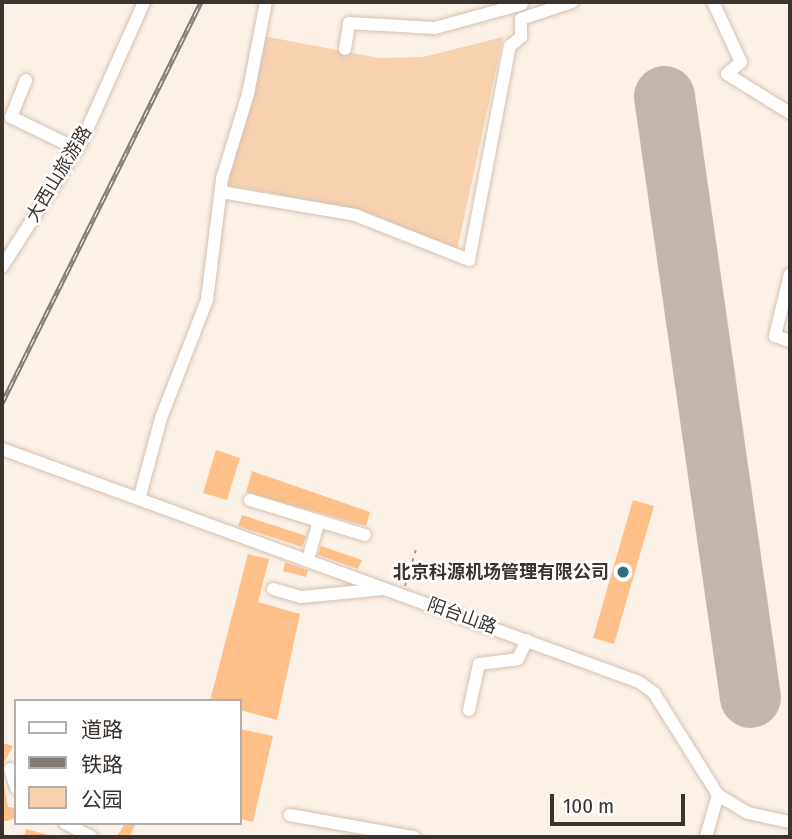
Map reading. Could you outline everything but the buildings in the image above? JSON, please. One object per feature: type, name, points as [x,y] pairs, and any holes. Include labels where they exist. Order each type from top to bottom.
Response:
[{"type":"street","name":"大西山旅游路","points":[[2,267],[77,149],[144,2]]},
{"type":"street","points":[[140,496],[161,418],[207,300],[220,192],[265,2]]},
{"type":"street","points":[[345,49],[349,23],[435,28],[524,2]]},
{"type":"street","points":[[220,192],[355,215],[469,260],[510,46],[521,37],[521,19],[572,2]]},
{"type":"street","points":[[713,2],[741,62],[727,74],[790,113]]},
{"type":"street","points":[[26,80],[11,117],[77,149]]},
{"type":"street","points":[[790,274],[775,328],[775,336],[790,341]]},
{"type":"street","name":"阳台山路","points":[[2,449],[140,496],[527,640],[654,693],[718,795],[748,813],[790,822]]},
{"type":"street","points":[[250,500],[365,535]]},
{"type":"street","points":[[308,559],[319,521]]},
{"type":"street","points":[[273,589],[301,597],[387,589]]},
{"type":"street","points":[[469,710],[480,664],[517,659],[527,640]]},
{"type":"street","points":[[706,837],[718,795]]},
{"type":"street","points":[[290,815],[338,828],[414,837]]},
{"type":"street","points":[[69,825],[91,837]]},
{"type":"path","points":[[402,594],[416,546]]},
{"type":"green space","points":[[253,34],[379,58],[423,57],[503,37],[457,251],[361,210],[216,183],[246,92]]},
{"type":"runway","points":[[664,96],[750,697]]},
{"type":"railway","points":[[2,403],[201,2]]},
{"type":"place","name":"北京科源机场管理有限公司","points":[[623,572]]}]
